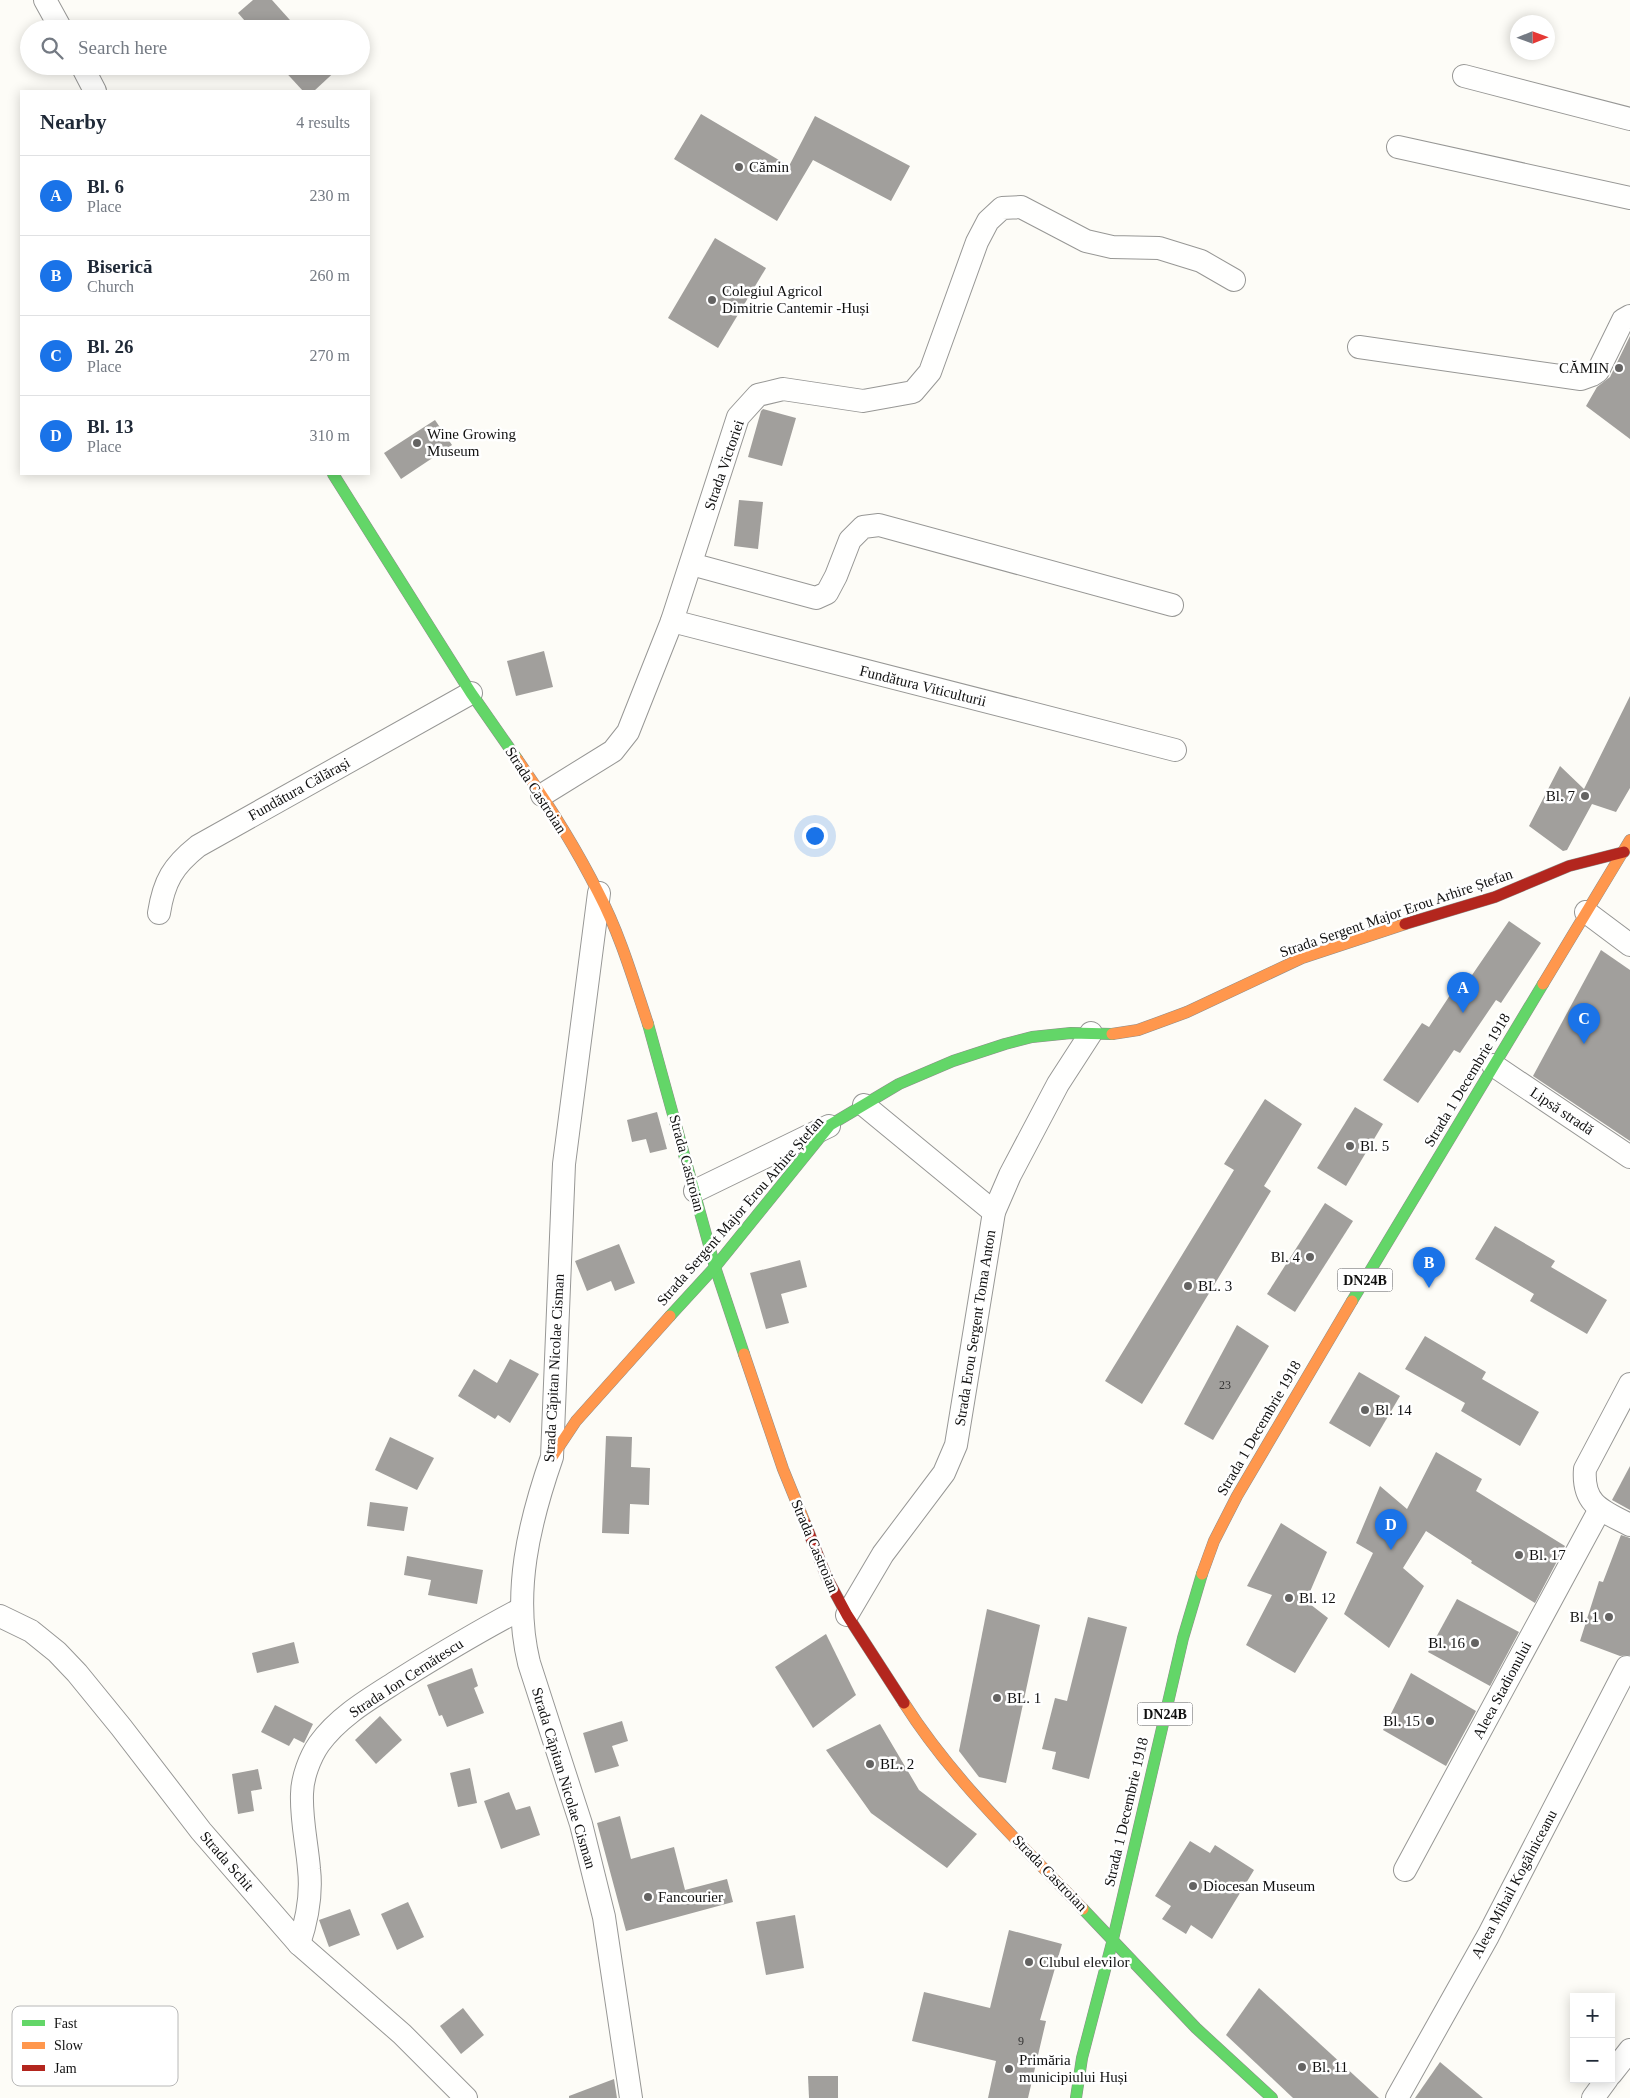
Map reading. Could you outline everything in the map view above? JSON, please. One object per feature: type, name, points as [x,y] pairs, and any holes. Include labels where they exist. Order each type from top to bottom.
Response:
[{"type":"main road","name":"Strada Castroian","points":[[334,475],[471,693],[542,795],[584,863],[599,892],[619,938],[654,1042],[715,1267],[783,1469],[827,1578],[847,1615],[914,1719],[969,1789],[1196,2028],[1272,2098]]},
{"type":"main road","name":"Strada 1 Decembrie 1918","points":[[1076,2098],[1082,2058],[1183,1638],[1198,1584],[1214,1541],[1237,1496],[1317,1358],[1630,840]]},
{"type":"main road","name":"Strada Sergent Major Erou Arhire Ștefan","points":[[552,1457],[576,1421],[715,1267],[830,1125],[900,1084],[954,1061],[1032,1037],[1091,1033],[1116,1034],[1138,1030],[1163,1022],[1302,958],[1495,897],[1570,866],[1624,852]]},
{"type":"street","points":[[45,0],[56,20]]},
{"type":"street","points":[[87,75],[94,90]]},
{"type":"street","points":[[1464,76],[1630,119]]},
{"type":"street","points":[[1398,147],[1630,198]]},
{"type":"street","name":"Strada Victoriei","points":[[542,795],[613,751],[628,732],[672,621],[738,417],[758,395],[783,389],[863,401],[913,392],[930,372],[977,242],[988,221],[1002,208],[1021,207],[1086,241],[1112,247],[1159,248],[1201,261],[1234,280]]},
{"type":"street","points":[[1359,347],[1581,378],[1598,371],[1623,320],[1630,316]]},
{"type":"street","points":[[691,564],[816,598],[827,593],[850,540],[863,527],[879,525],[1172,605]]},
{"type":"street","name":"Fundătura Viticulturii","points":[[672,621],[1175,750]]},
{"type":"street","name":"Fundătura Călărași","points":[[159,913],[162,892],[170,874],[182,859],[198,846],[471,693]]},
{"type":"street","name":"Strada Căpitan Nicolae Cisman","points":[[599,892],[564,1164],[552,1457],[543,1484],[525,1557],[521,1609],[523,1637],[529,1663],[581,1824],[604,1917],[631,2098]]},
{"type":"street","points":[[1586,912],[1630,945]]},
{"type":"street","name":"Strada Erou Sergent Toma Anton","points":[[847,1615],[883,1554],[944,1473],[956,1445],[994,1212],[1010,1175],[1058,1084],[1091,1033]]},
{"type":"street","name":"Lipsă stradă","points":[[1493,1065],[1630,1157]]},
{"type":"street","points":[[864,1105],[994,1212]]},
{"type":"street","points":[[695,1191],[830,1125]]},
{"type":"street","points":[[1630,1384],[1585,1469],[1585,1489],[1593,1503],[1600,1509],[1630,1525]]},
{"type":"street","name":"Aleea Stadionului","points":[[1405,1870],[1600,1509]]},
{"type":"street","name":"Strada Ion Cernătescu","points":[[299,1944],[307,1921],[310,1893],[310,1870],[302,1818],[302,1791],[309,1764],[319,1744],[333,1728],[362,1703],[449,1648],[521,1609]]},
{"type":"street","name":"Strada Schit","points":[[0,1616],[31,1631],[57,1652],[77,1673],[201,1831],[299,1944],[402,2034],[466,2098]]},
{"type":"street","name":"Aleea Mihail Kogălniceanu","points":[[1397,2098],[1488,1936],[1627,1667]]},
{"type":"street","points":[[1615,2069],[1630,2050]]},
{"type":"street","points":[[1593,2098],[1604,2083]]},
{"type":"building","points":[[253,0],[272,0],[290,20],[244,20],[238,13]]},
{"type":"building","points":[[288,75],[331,75],[315,90],[302,90]]},
{"type":"building","points":[[701,114],[789,166],[815,116],[910,166],[891,201],[813,160],[777,221],[674,159]]},
{"type":"building","points":[[715,238],[766,268],[718,348],[668,318]]},
{"type":"building","name":"CĂMIN","points":[[1630,336],[1630,439],[1586,406],[1597,387],[1610,377]]},
{"type":"building","points":[[763,409],[796,418],[782,466],[748,457]]},
{"type":"building","points":[[435,420],[452,445],[401,479],[384,453]]},
{"type":"building","points":[[739,500],[763,502],[758,549],[734,546]]},
{"type":"building","points":[[544,651],[553,687],[516,696],[507,661]]},
{"type":"building","name":"Bl. 7","points":[[1630,696],[1630,788],[1616,812],[1592,804],[1567,850],[1563,851],[1529,826],[1560,766],[1584,789]]},
{"type":"building","points":[[1509,921],[1541,943],[1501,1003],[1496,1000],[1460,1053],[1454,1050],[1418,1103],[1383,1080],[1422,1023],[1429,1027],[1464,974],[1470,978]]},
{"type":"building","points":[[1601,950],[1630,970],[1630,1141],[1533,1076]]},
{"type":"building","name":"BL. 3","points":[[1265,1099],[1302,1124],[1264,1186],[1271,1191],[1142,1404],[1105,1381],[1234,1170],[1224,1164]]},
{"type":"building","name":"Bl. 5","points":[[1355,1107],[1383,1124],[1346,1186],[1317,1168]]},
{"type":"building","points":[[657,1112],[667,1149],[650,1153],[646,1139],[632,1142],[627,1120]]},
{"type":"building","name":"Bl. 4","points":[[1325,1203],[1353,1221],[1295,1312],[1267,1294]]},
{"type":"building","points":[[1495,1226],[1555,1261],[1551,1267],[1607,1300],[1587,1334],[1530,1301],[1534,1294],[1475,1259]]},
{"type":"building","points":[[619,1244],[635,1283],[615,1291],[611,1281],[587,1291],[575,1261]]},
{"type":"building","points":[[800,1260],[807,1287],[781,1294],[789,1323],[766,1329],[750,1273]]},
{"type":"building","points":[[1237,1325],[1269,1346],[1213,1440],[1184,1424]]},
{"type":"building","points":[[1425,1336],[1486,1372],[1482,1379],[1539,1412],[1520,1446],[1461,1411],[1465,1403],[1405,1369]]},
{"type":"building","points":[[510,1359],[539,1374],[510,1423],[498,1415],[495,1419],[458,1396],[474,1369],[497,1383]]},
{"type":"building","name":"Bl. 14","points":[[1359,1372],[1400,1396],[1370,1447],[1329,1423]]},
{"type":"building","points":[[606,1436],[632,1437],[631,1467],[650,1468],[649,1505],[630,1504],[629,1534],[602,1533]]},
{"type":"building","points":[[390,1437],[434,1458],[417,1490],[375,1470]]},
{"type":"building","points":[[1436,1452],[1482,1479],[1476,1491],[1565,1546],[1535,1603],[1471,1563],[1472,1561],[1426,1531],[1403,1568],[1424,1586],[1389,1648],[1344,1614],[1373,1553],[1356,1543],[1380,1486],[1407,1509]]},
{"type":"building","points":[[1630,1466],[1630,1510],[1612,1500]]},
{"type":"building","points":[[370,1502],[408,1507],[404,1531],[367,1526]]},
{"type":"building","name":"Bl. 12","points":[[1281,1523],[1327,1552],[1306,1601],[1328,1618],[1295,1673],[1246,1645],[1272,1595],[1247,1586]]},
{"type":"building","name":"Bl. 1","points":[[1621,1535],[1630,1538],[1630,1655],[1620,1656],[1580,1641],[1599,1581],[1603,1582]]},
{"type":"building","points":[[407,1556],[483,1570],[477,1604],[428,1595],[431,1580],[404,1575]]},
{"type":"building","name":"Bl. 16","points":[[1457,1599],[1519,1632],[1490,1686],[1428,1652]]},
{"type":"building","name":"BL. 1","points":[[987,1609],[1040,1625],[1006,1783],[979,1777],[959,1751]]},
{"type":"building","points":[[1088,1617],[1127,1627],[1089,1779],[1052,1769],[1056,1752],[1042,1749],[1055,1698],[1067,1701]]},
{"type":"building","points":[[826,1634],[856,1695],[813,1728],[775,1667]]},
{"type":"building","points":[[294,1642],[299,1663],[257,1673],[252,1653]]},
{"type":"building","points":[[472,1668],[478,1686],[474,1688],[484,1713],[447,1727],[442,1715],[439,1716],[427,1685]]},
{"type":"building","name":"Bl. 15","points":[[1411,1673],[1476,1711],[1446,1766],[1383,1730]]},
{"type":"building","points":[[275,1705],[313,1724],[304,1743],[294,1738],[289,1746],[261,1732]]},
{"type":"building","points":[[380,1716],[402,1740],[376,1764],[355,1740]]},
{"type":"building","points":[[622,1721],[628,1741],[612,1746],[619,1766],[595,1773],[583,1733]]},
{"type":"building","points":[[880,1724],[919,1790],[977,1834],[947,1868],[871,1813],[826,1750]]},
{"type":"building","points":[[470,1768],[477,1803],[458,1807],[450,1773]]},
{"type":"building","points":[[258,1769],[262,1789],[251,1791],[254,1811],[238,1814],[232,1774]]},
{"type":"building","points":[[509,1792],[516,1810],[530,1806],[540,1835],[501,1849],[484,1801]]},
{"type":"building","points":[[620,1816],[631,1859],[674,1847],[685,1890],[727,1879],[733,1902],[626,1931],[597,1823]]},
{"type":"building","points":[[1190,1841],[1210,1853],[1215,1845],[1254,1870],[1212,1939],[1191,1925],[1186,1934],[1162,1919],[1171,1906],[1155,1896]]},
{"type":"building","points":[[408,1902],[424,1937],[397,1950],[381,1914]]},
{"type":"building","points":[[350,1909],[360,1935],[329,1947],[319,1920]]},
{"type":"building","points":[[795,1915],[804,1968],[766,1975],[756,1922]]},
{"type":"building","points":[[1009,1930],[1062,1944],[1040,2020],[1046,2021],[1028,2098],[988,2098],[996,2061],[912,2041],[924,1992],[990,2008]]},
{"type":"building","name":"Bl. 11","points":[[1259,1988],[1379,2098],[1293,2098],[1226,2035]]},
{"type":"building","points":[[463,2008],[484,2035],[461,2054],[440,2026]]},
{"type":"building","points":[[1440,2062],[1483,2098],[1415,2098]]},
{"type":"building","points":[[808,2076],[838,2076],[838,2098],[809,2098]]},
{"type":"building","points":[[614,2079],[617,2098],[569,2098],[569,2096]]},
{"type":"traffic: fast","points":[[334,475],[471,693],[517,759]]},
{"type":"traffic: fast","points":[[1352,1301],[1543,984]]},
{"type":"traffic: fast","points":[[648,1024],[715,1267],[744,1354]]},
{"type":"traffic: fast","points":[[670,1316],[715,1267],[830,1125],[899,1084],[953,1061],[1005,1044],[1032,1037],[1071,1033],[1112,1034]]},
{"type":"traffic: fast","points":[[1076,2098],[1082,2058],[1113,1939],[1183,1638],[1202,1574]]},
{"type":"traffic: fast","points":[[1083,1909],[1196,2028],[1272,2098]]},
{"type":"traffic: slow","points":[[517,759],[560,824],[606,908],[620,940],[648,1024]]},
{"type":"traffic: slow","points":[[1543,984],[1630,840]]},
{"type":"traffic: slow","points":[[1112,1034],[1138,1030],[1187,1012],[1302,958],[1405,924]]},
{"type":"traffic: slow","points":[[1202,1574],[1214,1541],[1237,1496],[1352,1301]]},
{"type":"traffic: slow","points":[[552,1457],[576,1421],[670,1316]]},
{"type":"traffic: slow","points":[[744,1354],[783,1469],[805,1523]]},
{"type":"traffic: slow","points":[[904,1703],[944,1759],[966,1785],[1012,1836],[1083,1909]]},
{"type":"traffic: jam","points":[[1405,924],[1495,897],[1569,866],[1624,852]]},
{"type":"traffic: jam","points":[[805,1523],[827,1578],[847,1615],[904,1703]]},
{"type":"place","name":"Cămin","points":[[739,167]]},
{"type":"place","name":"Colegiul Agricol Dimitrie Cantemir -Huși","points":[[712,300]]},
{"type":"place","name":"CĂMIN","points":[[1619,368]]},
{"type":"place","name":"Wine Growing Museum","points":[[417,443]]},
{"type":"place","name":"Bl. 7","points":[[1585,796]]},
{"type":"place","name":"Bl. 6","points":[[1463,1013]]},
{"type":"place","name":"Bl. 26","points":[[1584,1044]]},
{"type":"place","name":"Bl. 5","points":[[1350,1146]]},
{"type":"place","name":"Bl. 4","points":[[1310,1257]]},
{"type":"place","name":"BL. 3","points":[[1188,1286]]},
{"type":"place","name":"Biserică","points":[[1429,1288]]},
{"type":"place","name":"Bl. 14","points":[[1365,1410]]},
{"type":"place","name":"Bl. 13","points":[[1391,1550]]},
{"type":"place","name":"Bl. 17","points":[[1519,1555]]},
{"type":"place","name":"Bl. 12","points":[[1289,1598]]},
{"type":"place","name":"Bl. 1","points":[[1609,1617]]},
{"type":"place","name":"Bl. 16","points":[[1475,1643]]},
{"type":"place","name":"BL. 1","points":[[997,1698]]},
{"type":"place","name":"Bl. 15","points":[[1430,1721]]},
{"type":"place","name":"BL. 2","points":[[870,1764]]},
{"type":"place","name":"Diocesan Museum","points":[[1193,1886]]},
{"type":"place","name":"Fancourier","points":[[648,1897]]},
{"type":"place","name":"Clubul elevilor","points":[[1029,1962]]},
{"type":"place","name":"Bl. 11","points":[[1302,2067]]},
{"type":"place","name":"Primăria municipiului Huși","points":[[1009,2069]]}]
